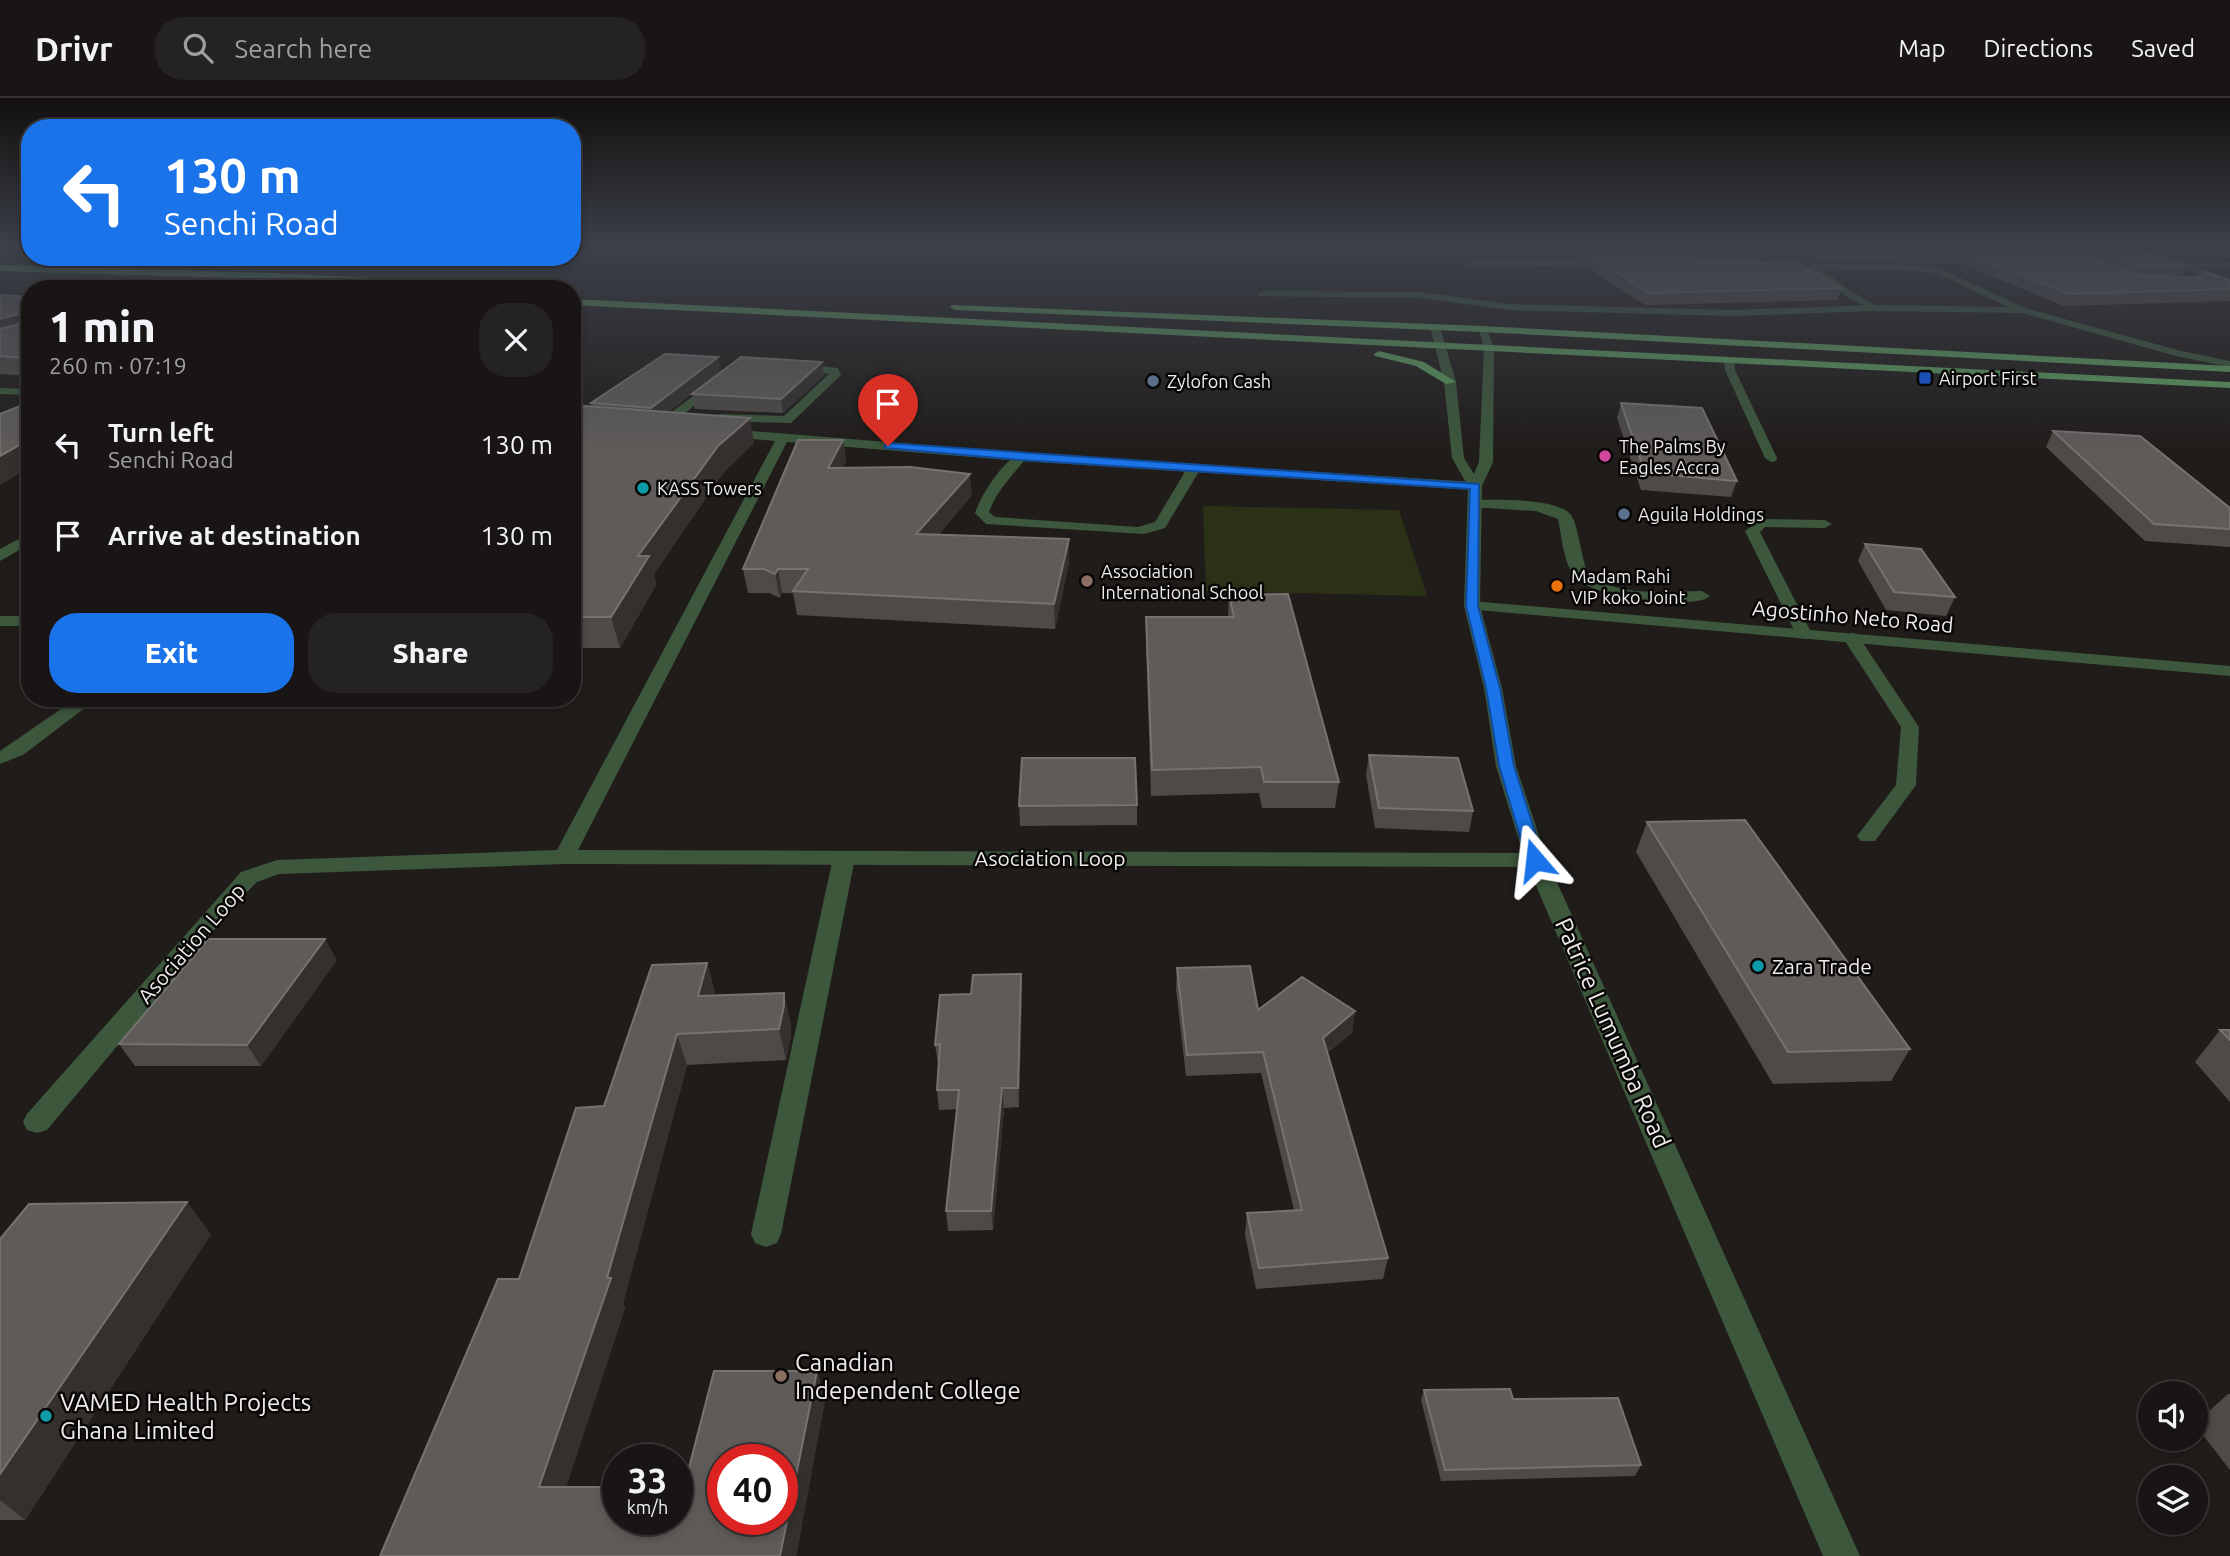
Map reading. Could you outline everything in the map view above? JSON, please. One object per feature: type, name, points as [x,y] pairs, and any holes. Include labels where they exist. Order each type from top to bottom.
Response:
[{"type":"highway","points":[[828,315],[1441,346],[1552,344],[1790,356],[1875,351]]},
{"type":"highway","points":[[1141,315],[1482,329],[2230,367]]},
{"type":"highway","points":[[1220,335],[1276,344],[1391,356],[1420,364],[1450,382]]},
{"type":"highway","points":[[1488,346],[2230,385]]},
{"type":"street","points":[[2040,315],[2230,367]]},
{"type":"street","points":[[1435,327],[1450,382],[1458,458],[1475,495]]},
{"type":"street","name":"Patrice Lumumba Road","points":[[1482,329],[1488,346],[1486,461],[1475,495],[1472,606],[1493,688],[1506,766],[1535,860],[1842,1556]]},
{"type":"street","points":[[1728,360],[1730,370],[1771,458]]},
{"type":"street","points":[[677,414],[779,422],[787,420],[835,374],[834,370],[824,368],[783,365]]},
{"type":"street","points":[[659,428],[730,373]]},
{"type":"street","points":[[0,391],[21,392]]},
{"type":"street","points":[[714,432],[1194,468],[1475,495],[1561,513],[1565,517],[1581,574],[1590,582],[1615,591],[1702,596]]},
{"type":"street","points":[[564,857],[783,437]]},
{"type":"street","points":[[1021,457],[999,481],[983,507],[985,519],[991,522],[1150,530],[1160,525],[1194,468]]},
{"type":"street","points":[[1804,634],[1752,531],[1762,523],[1825,524]]},
{"type":"street","points":[[0,556],[21,543]]},
{"type":"street","name":"Agostinho Neto Road","points":[[1472,606],[2230,671]]},
{"type":"street","points":[[0,621],[21,621]]},
{"type":"street","points":[[1851,638],[1910,727],[1906,785],[1868,836]]},
{"type":"street","points":[[0,758],[16,751],[77,707]]},
{"type":"street","name":"Asociation Loop","points":[[37,1122],[249,877],[277,867],[564,857],[1535,860]]},
{"type":"street","points":[[766,1234],[844,858]]},
{"type":"green space","points":[[1203,506],[1399,510],[1427,596],[1206,591]]},
{"type":"building","points":[[21,323],[21,358],[0,356],[0,329]]},
{"type":"building","points":[[665,354],[718,357],[651,408],[591,403]]},
{"type":"building","points":[[741,357],[822,362],[781,399],[692,394]]},
{"type":"building","points":[[1621,403],[1702,408],[1737,481],[1645,473]]},
{"type":"building","points":[[21,406],[21,444],[0,456],[0,414]]},
{"type":"building","points":[[581,406],[750,418],[718,446],[638,556],[649,556],[611,617],[581,617]]},
{"type":"building","points":[[2053,431],[2140,436],[2230,508],[2230,529],[2154,524]]},
{"type":"building","points":[[798,440],[843,440],[828,468],[910,467],[970,474],[916,534],[1069,539],[1054,604],[793,591],[808,569],[778,569],[775,574],[764,569],[743,569]]},
{"type":"building","points":[[1865,544],[1921,549],[1955,597],[1894,592]]},
{"type":"building","points":[[1288,594],[1339,782],[1264,782],[1261,767],[1152,770],[1146,617],[1234,617],[1229,595]]},
{"type":"building","points":[[1369,755],[1458,758],[1473,811],[1379,808]]},
{"type":"building","points":[[1022,758],[1135,758],[1137,805],[1019,806]]},
{"type":"building","points":[[1745,820],[1910,1049],[1788,1052],[1647,822]]},
{"type":"building","points":[[208,939],[325,939],[247,1045],[119,1044]]},
{"type":"building","points":[[707,963],[698,996],[784,993],[779,1029],[677,1034],[607,1278],[611,1278],[539,1487],[602,1487],[602,1535],[693,1535],[693,1452],[714,1371],[817,1371],[798,1466],[798,1444],[707,1444],[707,1535],[784,1535],[780,1556],[380,1556],[498,1279],[519,1279],[576,1108],[604,1106],[652,965]]},
{"type":"building","points":[[1250,966],[1258,1010],[1302,977],[1355,1011],[1323,1038],[1388,1258],[1259,1268],[1247,1213],[1302,1210],[1263,1052],[1187,1055],[1177,968]]},
{"type":"building","points":[[1021,974],[1018,1088],[1002,1088],[991,1211],[946,1211],[959,1090],[937,1090],[940,1044],[935,1045],[940,995],[971,994],[973,975]]},
{"type":"building","points":[[2220,1030],[2230,1030],[2230,1040]]},
{"type":"building","points":[[187,1202],[0,1474],[0,1239],[29,1204]]},
{"type":"building","points":[[1510,1389],[1513,1399],[1618,1398],[1641,1465],[1445,1470],[1424,1390]]},
{"type":"place","name":"Airport First","points":[[1925,378]]},
{"type":"place","name":"Zylofon Cash","points":[[1153,381]]},
{"type":"place","name":"The Palms By Eagles Accra","points":[[1605,456]]},
{"type":"place","name":"KASS Towers","points":[[643,488]]},
{"type":"place","name":"Aguila Holdings","points":[[1624,514]]},
{"type":"place","name":"Association International School","points":[[1087,581]]},
{"type":"place","name":"Madam Rahi VIP koko Joint","points":[[1557,586]]},
{"type":"place","name":"Zara Trade","points":[[1758,966]]},
{"type":"place","name":"Canadian Independent College","points":[[781,1376]]},
{"type":"place","name":"VAMED Health Projects Ghana Limited","points":[[46,1416]]},
{"type":"route","points":[[888,446],[1475,486],[1472,606],[1493,688],[1506,766],[1535,860]]}]
